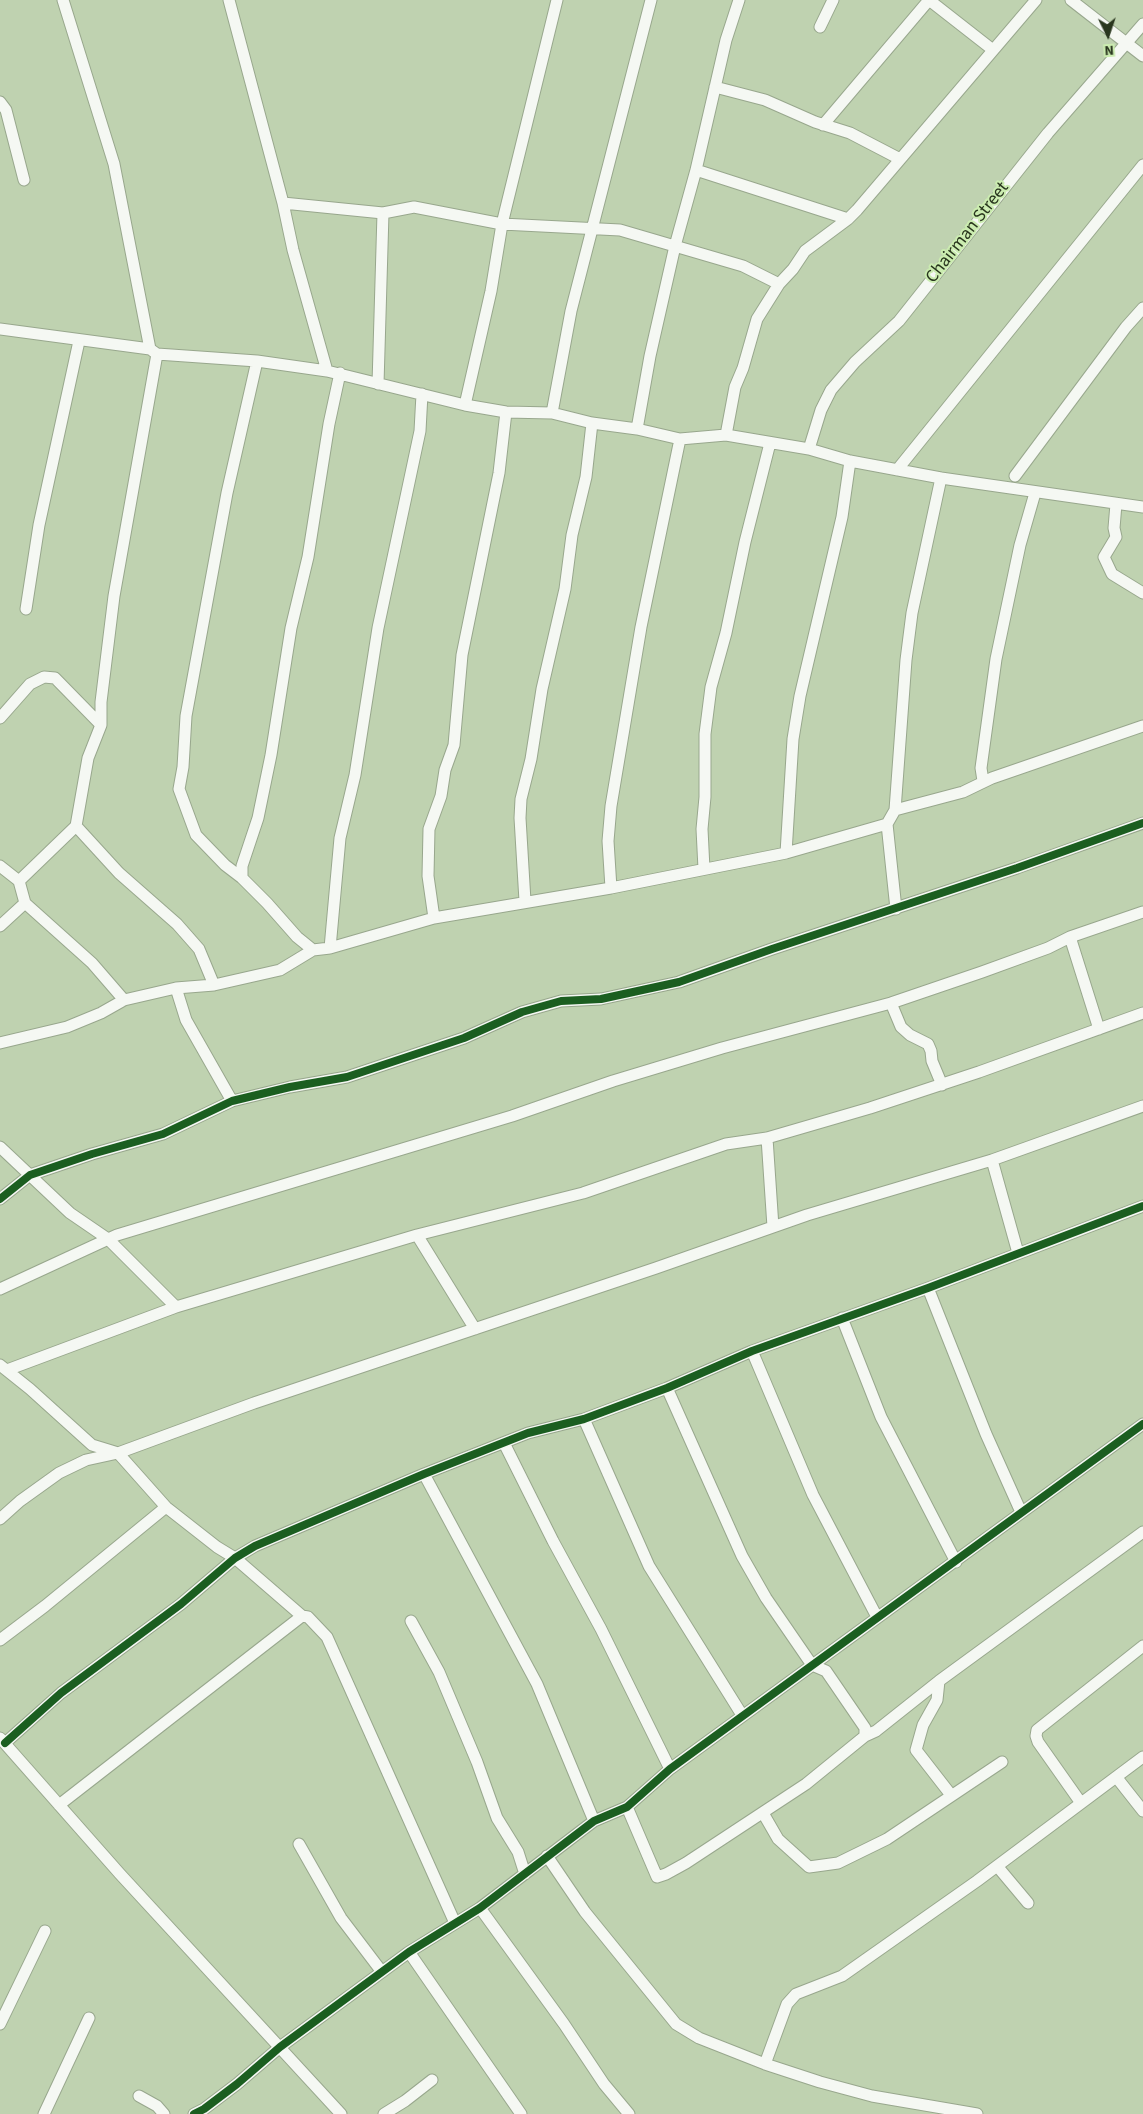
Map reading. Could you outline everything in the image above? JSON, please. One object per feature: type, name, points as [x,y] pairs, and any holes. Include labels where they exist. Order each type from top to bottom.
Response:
[{"type":"street","points":[[18,881],[76,826],[88,758],[101,725],[101,702],[114,596],[154,352],[114,164],[63,0]]},
{"type":"street","points":[[229,0],[283,203],[293,250],[327,371]]},
{"type":"street","points":[[466,405],[491,291],[502,224],[557,0]]},
{"type":"street","points":[[552,413],[571,312],[591,227],[620,126],[651,0]]},
{"type":"street","points":[[637,429],[650,356],[676,246],[696,170],[726,40],[739,0]]},
{"type":"street","points":[[820,27],[833,0]]},
{"type":"street","points":[[823,125],[929,0],[993,50]]},
{"type":"street","points":[[726,435],[735,387],[743,368],[757,319],[780,284],[805,251],[848,219],[1036,0]]},
{"type":"street","points":[[1071,0],[1143,56]]},
{"type":"street","name":"Chairman Street","points":[[809,449],[821,410],[831,390],[855,362],[899,321],[1022,164],[1143,24]]},
{"type":"street","points":[[716,87],[765,100],[823,125],[858,136],[900,159]]},
{"type":"street","points":[[0,102],[6,110],[24,180]]},
{"type":"street","points":[[897,470],[1143,165]]},
{"type":"street","points":[[696,170],[848,219]]},
{"type":"street","points":[[283,203],[383,213],[414,207],[502,224],[591,227],[620,230],[743,266],[780,284]]},
{"type":"street","points":[[378,384],[383,213]]},
{"type":"street","points":[[1015,476],[1120,335],[1143,308]]},
{"type":"street","points":[[0,329],[154,352],[257,361],[340,373],[466,405],[506,412],[552,413],[592,423],[637,429],[680,439],[726,435],[809,449],[850,461],[941,478],[1143,507]]},
{"type":"street","points":[[26,609],[40,525],[79,341]]},
{"type":"street","points":[[257,361],[227,493],[189,696],[179,788],[196,835],[225,865],[242,878],[297,937],[313,950]]},
{"type":"street","points":[[242,878],[242,866],[258,818],[271,755],[289,637],[308,557],[329,424],[340,373]]},
{"type":"street","points":[[330,948],[340,838],[355,775],[378,628],[420,431],[422,394]]},
{"type":"street","points":[[434,918],[428,876],[429,829],[441,796],[445,770],[454,745],[462,655],[499,473],[506,412]]},
{"type":"street","points":[[525,901],[520,818],[521,800],[531,760],[542,689],[565,589],[572,535],[586,477],[592,423]]},
{"type":"street","points":[[612,888],[608,841],[611,806],[641,627],[680,439]]},
{"type":"street","points":[[704,869],[702,829],[706,796],[705,734],[711,687],[726,633],[745,542],[770,443]]},
{"type":"street","points":[[786,853],[793,738],[800,696],[842,516],[850,461]]},
{"type":"street","points":[[896,909],[887,824],[895,810],[906,660],[912,613],[941,478]]},
{"type":"street","points":[[983,781],[980,768],[996,659],[1020,545],[1035,493]]},
{"type":"street","points":[[1116,504],[1114,528],[1116,537],[1104,557],[1112,574],[1143,593]]},
{"type":"street","points":[[0,718],[30,684],[44,676],[55,678],[101,725]]},
{"type":"street","points":[[895,810],[963,792],[983,781],[1143,726]]},
{"type":"street","points":[[0,1199],[30,1175],[92,1154],[163,1134],[232,1101],[290,1087],[347,1077],[464,1038],[522,1012],[561,1001],[601,999],[679,982],[1143,823]]},
{"type":"street","points":[[0,1044],[66,1027],[101,1013],[124,1000],[176,988],[214,985],[280,970],[313,950],[330,948],[434,918],[525,901],[612,888],[786,853],[887,824]]},
{"type":"street","points":[[76,826],[120,873],[176,924],[199,949],[214,985]]},
{"type":"street","points":[[0,866],[18,881],[25,903],[92,963],[124,1000]]},
{"type":"street","points":[[0,926],[25,903]]},
{"type":"street","points":[[0,1289],[126,1232],[512,1116],[613,1081],[722,1048],[891,1003],[982,972],[1048,948],[1070,937],[1143,912]]},
{"type":"street","points":[[1070,937],[1099,1029]]},
{"type":"street","points":[[176,988],[186,1020],[232,1101]]},
{"type":"street","points":[[891,1003],[901,1027],[910,1035],[928,1044],[932,1061],[942,1085]]},
{"type":"street","points":[[455,1923],[327,1637],[308,1617],[302,1616],[235,1558],[217,1547],[166,1507],[118,1453],[92,1445],[3,1368],[176,1307],[417,1235],[583,1193],[726,1144],[767,1138],[870,1108],[942,1085],[1143,1013]]},
{"type":"street","points":[[0,1519],[20,1501],[59,1473],[86,1460],[118,1453],[254,1403],[475,1330],[807,1215],[992,1160],[1143,1106]]},
{"type":"street","points":[[767,1138],[773,1227]]},
{"type":"street","points":[[0,1147],[70,1213],[108,1239],[176,1307]]},
{"type":"street","points":[[992,1160],[1018,1253]]},
{"type":"street","points":[[341,2114],[290,2061],[280,2047],[120,1874],[2,1740],[181,1604],[235,1558],[255,1546],[424,1474],[504,1443],[528,1434],[584,1420],[667,1388],[752,1351],[928,1288],[1143,1206]]},
{"type":"street","points":[[417,1235],[475,1330]]},
{"type":"street","points":[[928,1288],[986,1434],[1021,1512]]},
{"type":"street","points":[[842,1318],[881,1416],[956,1562]]},
{"type":"street","points":[[752,1351],[813,1495],[877,1617]]},
{"type":"street","points":[[667,1388],[742,1556],[781,1621],[812,1665],[826,1671],[865,1728],[865,1736]]},
{"type":"street","points":[[584,1420],[649,1566],[742,1716]]},
{"type":"street","points":[[203,2112],[280,2047],[409,1952],[480,1908],[594,1821],[627,1808],[670,1769],[1143,1424]]},
{"type":"street","points":[[504,1443],[553,1541],[601,1629],[670,1769]]},
{"type":"street","points":[[424,1474],[537,1684],[594,1821]]},
{"type":"street","points":[[0,1640],[45,1606],[166,1507]]},
{"type":"street","points":[[627,1808],[657,1877],[686,1863],[806,1784],[865,1736],[876,1731],[939,1681],[1143,1532]]},
{"type":"street","points":[[59,1805],[302,1616]]},
{"type":"street","points":[[412,1621],[439,1672],[477,1762],[497,1818],[518,1852],[525,1874]]},
{"type":"street","points":[[1081,1803],[1038,1742],[1037,1730],[1143,1646]]},
{"type":"street","points":[[939,1681],[937,1700],[923,1726],[916,1750],[951,1794]]},
{"type":"street","points":[[765,2064],[787,2004],[796,1994],[842,1976],[997,1866],[1143,1757]]},
{"type":"street","points":[[762,1813],[778,1839],[809,1867],[838,1863],[887,1839],[951,1794],[1002,1762]]},
{"type":"street","points":[[1117,1778],[1143,1811]]},
{"type":"street","points":[[300,1844],[341,1918],[382,1972]]},
{"type":"street","points":[[547,1856],[586,1912],[676,2024],[699,2038],[765,2064],[872,2096],[977,2114]]},
{"type":"street","points":[[997,1866],[1028,1903]]},
{"type":"street","points":[[480,1908],[564,2024],[604,2084],[629,2114]]},
{"type":"street","points":[[0,2024],[45,1931]]},
{"type":"street","points":[[409,1952],[521,2114]]},
{"type":"street","points":[[44,2114],[89,2018]]},
{"type":"street","points":[[384,2114],[405,2101],[432,2080]]},
{"type":"street","points":[[139,2096],[157,2106],[164,2114]]},
{"type":"cycle path","points":[[0,1199],[30,1175],[92,1154],[163,1134],[232,1101],[290,1087],[347,1077],[464,1038],[522,1012],[561,1001],[601,999],[679,982],[772,949],[1017,868],[1143,823]]},
{"type":"cycle path","points":[[5,1743],[61,1693],[181,1604],[235,1558],[255,1546],[424,1474],[528,1433],[584,1419],[667,1388],[752,1351],[928,1288],[1143,1206]]},
{"type":"cycle path","points":[[194,2114],[204,2109],[280,2047],[409,1952],[480,1908],[594,1821],[627,1807],[670,1769],[1143,1424]]}]
